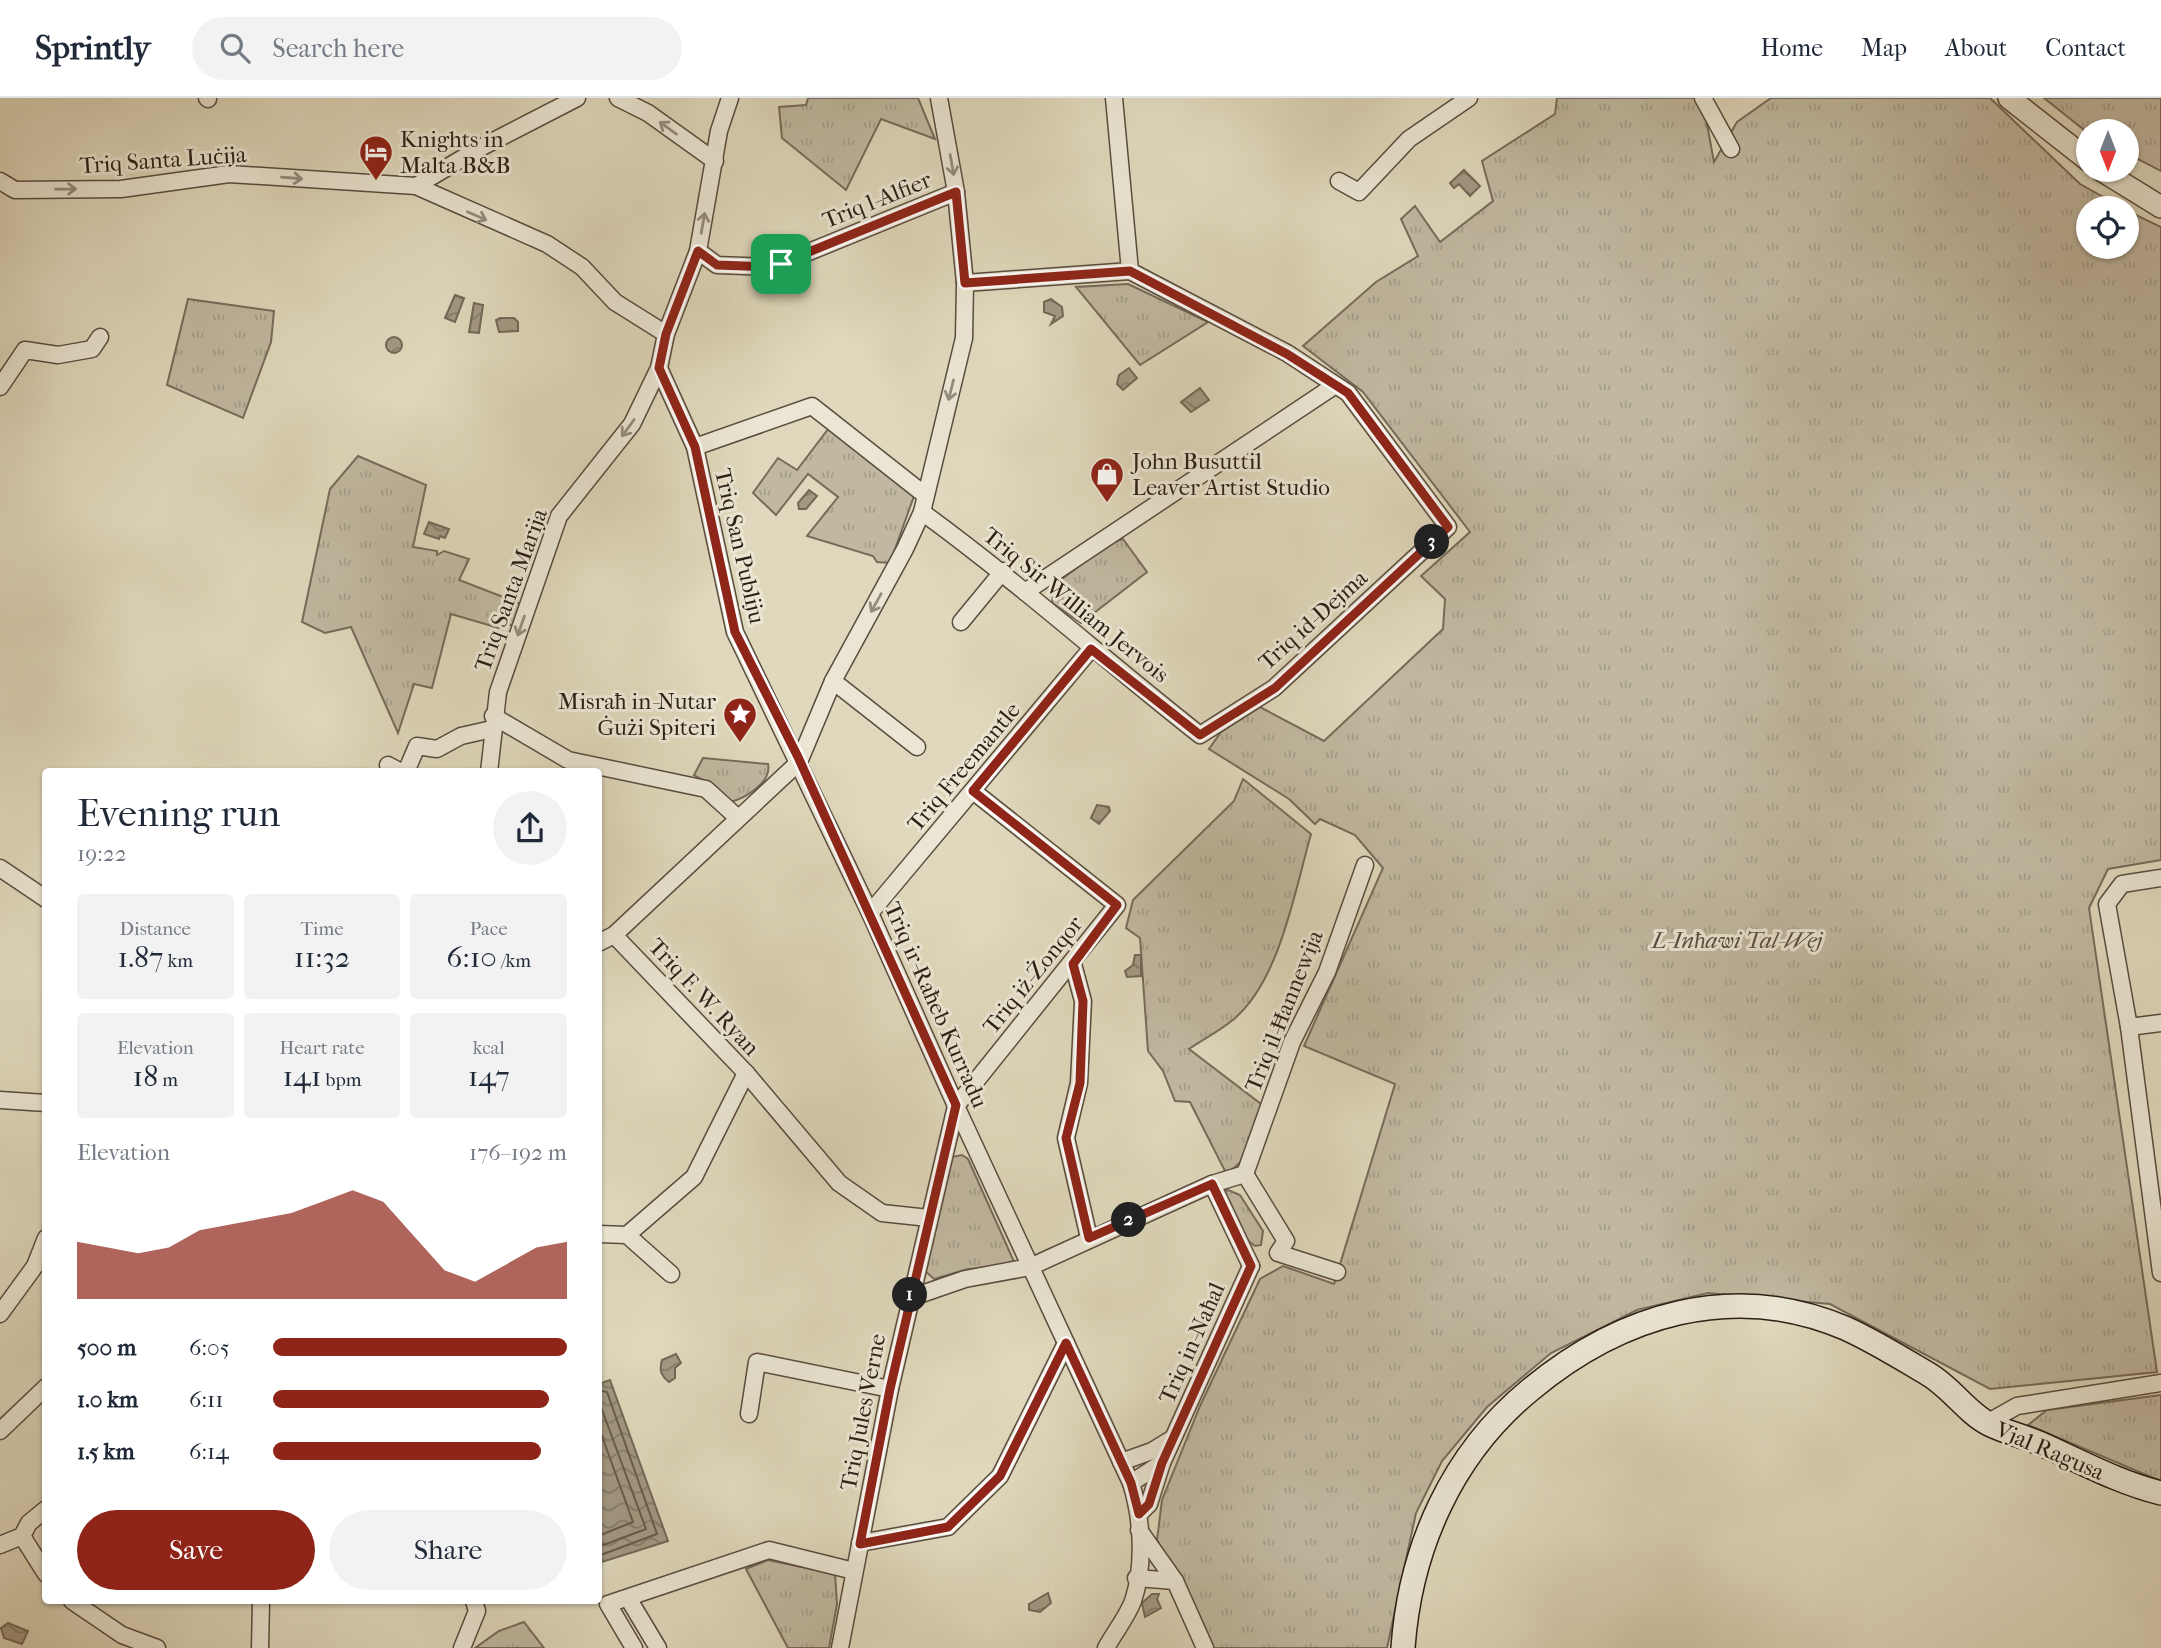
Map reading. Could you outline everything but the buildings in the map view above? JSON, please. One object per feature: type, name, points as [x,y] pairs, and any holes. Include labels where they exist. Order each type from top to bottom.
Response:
[{"type":"main road","name":"Vjal Ragusa","points":[[1402,1648],[1413,1575],[1423,1542],[1450,1485],[1484,1435],[1504,1413],[1550,1373],[1590,1347],[1658,1316],[1726,1305],[1803,1315],[1843,1328],[1944,1384],[1987,1423],[2040,1443],[2104,1475],[2161,1493]]},
{"type":"street","points":[[416,186],[478,149],[577,98]]},
{"type":"street","points":[[618,98],[648,113],[715,161]]},
{"type":"street","points":[[659,368],[666,334],[698,251],[719,131],[730,98]]},
{"type":"street","points":[[602,941],[614,935],[799,762],[833,681],[905,549],[923,503],[964,338],[965,283],[956,192],[939,98]]},
{"type":"street","points":[[1114,98],[1130,271]]},
{"type":"street","points":[[1339,181],[1359,192],[1409,139],[1469,98]]},
{"type":"street","points":[[1703,98],[1731,149]]},
{"type":"street","points":[[2008,98],[2076,151]]},
{"type":"street","name":"Triq Santa Luċija","points":[[0,181],[15,190],[121,189],[229,174],[416,186]]},
{"type":"street","points":[[2120,182],[2161,207]]},
{"type":"street","points":[[416,186],[502,227],[547,244],[582,267],[615,302],[666,334]]},
{"type":"street","name":"Triq l-Alfier","points":[[698,251],[717,265],[772,267],[956,192]]},
{"type":"street","points":[[965,283],[1130,271],[1287,354],[1334,386],[1025,592]]},
{"type":"street","points":[[0,387],[24,350],[58,355],[92,349],[100,337]]},
{"type":"street","name":"Triq San Publiju","points":[[659,368],[695,447],[735,632],[799,762]]},
{"type":"street","name":"Triq Santa Marija","points":[[489,768],[498,692],[559,516],[632,424],[659,368]]},
{"type":"street","name":"Triq id-Dejma","points":[[1200,735],[1275,688],[1448,527],[1348,393],[1334,386]]},
{"type":"street","name":"Triq Sir William Jervois","points":[[695,447],[812,406],[1091,649],[1200,735]]},
{"type":"street","points":[[961,622],[1003,571]]},
{"type":"street","name":"Triq Freemantle","points":[[870,913],[1091,649]]},
{"type":"street","points":[[833,681],[917,747]]},
{"type":"street","points":[[399,768],[416,746],[437,749],[493,723],[568,760],[595,768]]},
{"type":"street","name":"Triq ir-Raħeb Kurradu","points":[[799,762],[1131,1483],[1139,1522],[1175,1581],[1205,1648]]},
{"type":"street","points":[[602,769],[706,789],[738,818]]},
{"type":"street","name":"Triq iż-Żonqor","points":[[956,1105],[1073,964],[1117,905],[973,791]]},
{"type":"street","name":"Triq il-Ħannewija","points":[[1245,1174],[1292,1042],[1326,972],[1365,865]]},
{"type":"street","points":[[0,868],[42,896]]},
{"type":"street","points":[[2161,878],[2122,884],[2106,904],[2154,1165],[2161,1273]]},
{"type":"street","name":"Triq F. W. Ryan","points":[[614,935],[746,1073],[694,1177],[627,1236]]},
{"type":"street","points":[[1073,964],[1083,1001],[1080,1083],[1066,1138],[1089,1238]]},
{"type":"street","points":[[2129,1027],[2161,1023]]},
{"type":"street","points":[[746,1073],[839,1183],[882,1213],[929,1218]]},
{"type":"street","points":[[0,1100],[42,1103]]},
{"type":"street","name":"Triq Jules Verne","points":[[840,1648],[890,1389],[956,1105]]},
{"type":"street","points":[[910,1298],[965,1279],[1030,1267],[1212,1184],[1245,1174],[1286,1241],[1278,1253],[1251,1266],[1212,1184]]},
{"type":"street","points":[[602,1234],[627,1236],[671,1274]]},
{"type":"street","points":[[0,1314],[35,1266],[42,1248]]},
{"type":"street","points":[[1278,1253],[1338,1272]]},
{"type":"street","name":"Triq in-Naħal","points":[[1139,1522],[1149,1504],[1162,1463],[1251,1266]]},
{"type":"street","points":[[860,1544],[948,1527],[1000,1476],[1066,1343]]},
{"type":"street","points":[[748,1414],[757,1362],[890,1389]]},
{"type":"street","points":[[1987,1423],[2017,1406],[2161,1384]]},
{"type":"street","points":[[0,1431],[42,1391]]},
{"type":"street","name":"Triq in-Naħal","points":[[1121,1462],[1152,1451],[1173,1438]]},
{"type":"street","points":[[1131,1483],[1162,1463]]},
{"type":"street","points":[[0,1545],[22,1536],[29,1523],[42,1512]]},
{"type":"street","points":[[1105,1648],[1133,1601],[1139,1522]]},
{"type":"street","points":[[22,1536],[42,1568]]},
{"type":"street","points":[[634,1648],[608,1604],[769,1550],[854,1571]]},
{"type":"street","points":[[1136,1578],[1175,1581]]},
{"type":"street","points":[[628,1598],[658,1648]]},
{"type":"street","points":[[76,1604],[122,1635],[157,1648]]},
{"type":"street","points":[[260,1648],[261,1604]]},
{"type":"street","points":[[463,1648],[477,1611],[475,1604]]},
{"type":"green space","points":[[808,98],[918,98],[935,139],[881,119],[846,190],[782,138],[779,107],[806,105]]},
{"type":"green space","name":"L-Inħawi Tal-Wej","points":[[1557,98],[1696,98],[1704,108],[1714,162],[1737,122],[1771,98],[1990,98],[2076,182],[2102,196],[2076,196],[2076,259],[2139,259],[2139,216],[2161,227],[2161,860],[2108,869],[2089,908],[2157,1372],[1990,1389],[1830,1304],[1708,1293],[1637,1310],[1551,1353],[1487,1407],[1442,1461],[1416,1513],[1387,1648],[1212,1648],[1157,1540],[1162,1500],[1200,1406],[1260,1279],[1283,1266],[1334,1284],[1395,1084],[1304,1046],[1383,868],[1355,835],[1320,819],[1315,824],[1289,799],[1209,749],[1221,732],[1260,707],[1324,741],[1443,629],[1445,599],[1421,576],[1470,532],[1363,392],[1303,346],[1376,282],[1418,256],[1401,219],[1415,206],[1440,242],[1493,201],[1482,161],[1555,114]]},
{"type":"green space","points":[[2044,98],[2161,98],[2161,171],[2139,160],[2139,119],[2076,119],[2076,123]]},
{"type":"green space","points":[[1128,284],[1208,322],[1140,365],[1076,287]]},
{"type":"green space","points":[[188,299],[274,311],[271,342],[243,418],[167,385]]},
{"type":"green space","points":[[829,428],[914,496],[890,563],[877,562],[873,556],[807,536],[838,497],[808,474],[776,515],[753,493],[778,458],[797,470]]},
{"type":"green space","points":[[358,456],[426,485],[413,547],[437,551],[437,555],[444,551],[469,559],[459,580],[524,605],[516,627],[502,622],[499,628],[451,614],[432,688],[414,684],[398,733],[351,627],[325,633],[302,622],[330,489]]},
{"type":"green space","points":[[1123,539],[1147,572],[1081,623],[1052,603],[1054,585],[1110,543]]},
{"type":"green space","points":[[703,758],[768,764],[768,771],[757,788],[730,802],[713,786],[694,775]]},
{"type":"green space","points":[[1243,779],[1311,834],[1284,933],[1263,982],[1250,1002],[1234,1019],[1189,1049],[1261,1104],[1247,1152],[1235,1167],[1226,1173],[1190,1102],[1175,1101],[1163,1071],[1148,1051],[1140,938],[1126,928],[1133,900],[1234,801]]},
{"type":"green space","points":[[962,1155],[968,1159],[1016,1266],[968,1269],[934,1279],[925,1271],[952,1157]]},
{"type":"green space","points":[[1228,1190],[1240,1195],[1263,1231],[1261,1245],[1255,1246],[1247,1240],[1223,1191]]},
{"type":"green space","points":[[2161,1395],[2161,1481],[2028,1425],[2047,1410]]},
{"type":"green space","points":[[768,1560],[835,1574],[837,1604],[829,1648],[788,1648],[746,1569]]},
{"type":"green space","points":[[524,1622],[544,1648],[475,1648],[499,1631]]},
{"type":"water","points":[[1464,170],[1480,186],[1470,196],[1459,184],[1454,188],[1450,183]]},
{"type":"water","points":[[455,295],[464,298],[455,322],[445,318]]},
{"type":"water","points":[[1051,299],[1062,307],[1063,316],[1051,324],[1055,316],[1044,312],[1044,302]]},
{"type":"water","points":[[474,303],[483,305],[479,333],[469,332]]},
{"type":"water","points":[[514,318],[518,322],[518,331],[499,332],[496,320]]},
{"type":"water","points":[[394,337],[400,339],[400,351],[394,353],[388,351],[386,345],[388,339]]},
{"type":"water","points":[[1129,368],[1137,378],[1123,390],[1117,384],[1119,375]]},
{"type":"water","points":[[1200,388],[1209,400],[1191,412],[1181,402]]},
{"type":"water","points":[[809,490],[817,496],[806,509],[799,509],[798,503]]},
{"type":"water","points":[[429,522],[449,529],[445,538],[440,536],[439,539],[424,534]]},
{"type":"water","points":[[1097,805],[1109,807],[1110,811],[1099,824],[1091,818]]},
{"type":"water","points":[[1135,955],[1141,955],[1141,976],[1127,977],[1125,971],[1133,965]]},
{"type":"water","points":[[676,1354],[681,1363],[675,1368],[675,1378],[669,1382],[661,1372],[662,1360]]},
{"type":"water","points":[[610,1380],[668,1541],[602,1562],[602,1383]]},
{"type":"water","points":[[1048,1593],[1051,1603],[1040,1612],[1029,1610],[1029,1604]]},
{"type":"water","points":[[1152,1594],[1159,1594],[1157,1599],[1161,1608],[1145,1617],[1142,1603]]},
{"type":"water","points":[[8,1623],[28,1631],[22,1644],[4,1638],[1,1628]]},
{"type":"place","name":"Knights in Malta B&B","points":[[376,182]]},
{"type":"place","name":"John Busuttil Leaver Artist Studio","points":[[1107,504]]},
{"type":"place","name":"Misraħ in-Nutar Ġużi Spiteri","points":[[740,744]]},
{"type":"route","points":[[956,192],[965,283],[1130,271],[1287,354],[1348,393],[1448,527],[1275,688],[1200,735],[1091,649],[973,791],[1117,905],[1073,964],[1083,1001],[1080,1083],[1066,1138],[1089,1238],[1212,1184],[1251,1266],[1162,1463],[1149,1504],[1139,1514],[1131,1483],[1066,1343],[1000,1476],[948,1527],[860,1544],[890,1389],[956,1105],[798,757],[735,632],[695,447],[659,368],[666,334],[698,251],[701,256],[717,265],[760,268],[781,264],[956,192]]}]
